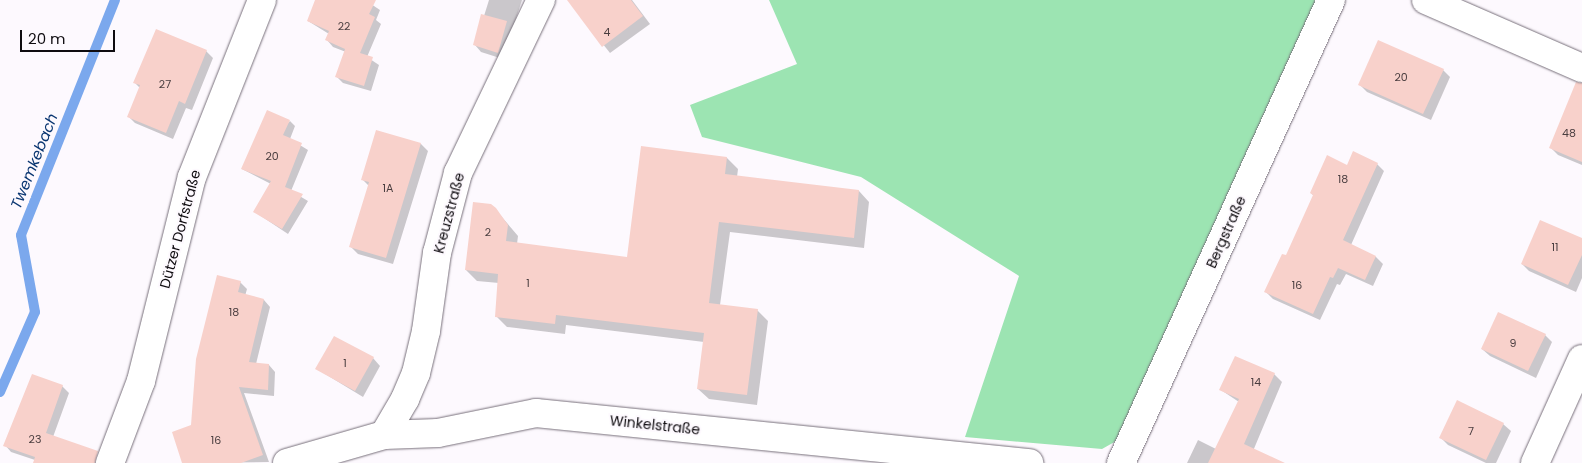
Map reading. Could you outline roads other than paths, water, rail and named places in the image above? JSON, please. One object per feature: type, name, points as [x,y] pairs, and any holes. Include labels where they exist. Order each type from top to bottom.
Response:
[{"type":"street","name":"Dützer Dorfstraße","points":[[110,463],[141,380],[192,177],[262,0]]},
{"type":"street","name":"Kreuzstraße","points":[[384,434],[405,399],[416,373],[426,331],[437,253],[458,172],[542,0]]},
{"type":"street","name":"Bergstraße","points":[[1121,463],[1331,0]]},
{"type":"street","points":[[1426,0],[1582,68]]},
{"type":"street","points":[[1535,463],[1582,358]]},
{"type":"street","name":"Winkelstraße","points":[[287,463],[384,434],[438,433],[536,413],[1029,463]]},
{"type":"waterway","name":"Twemkebach","points":[[0,392],[35,312],[21,235],[115,0]]}]
